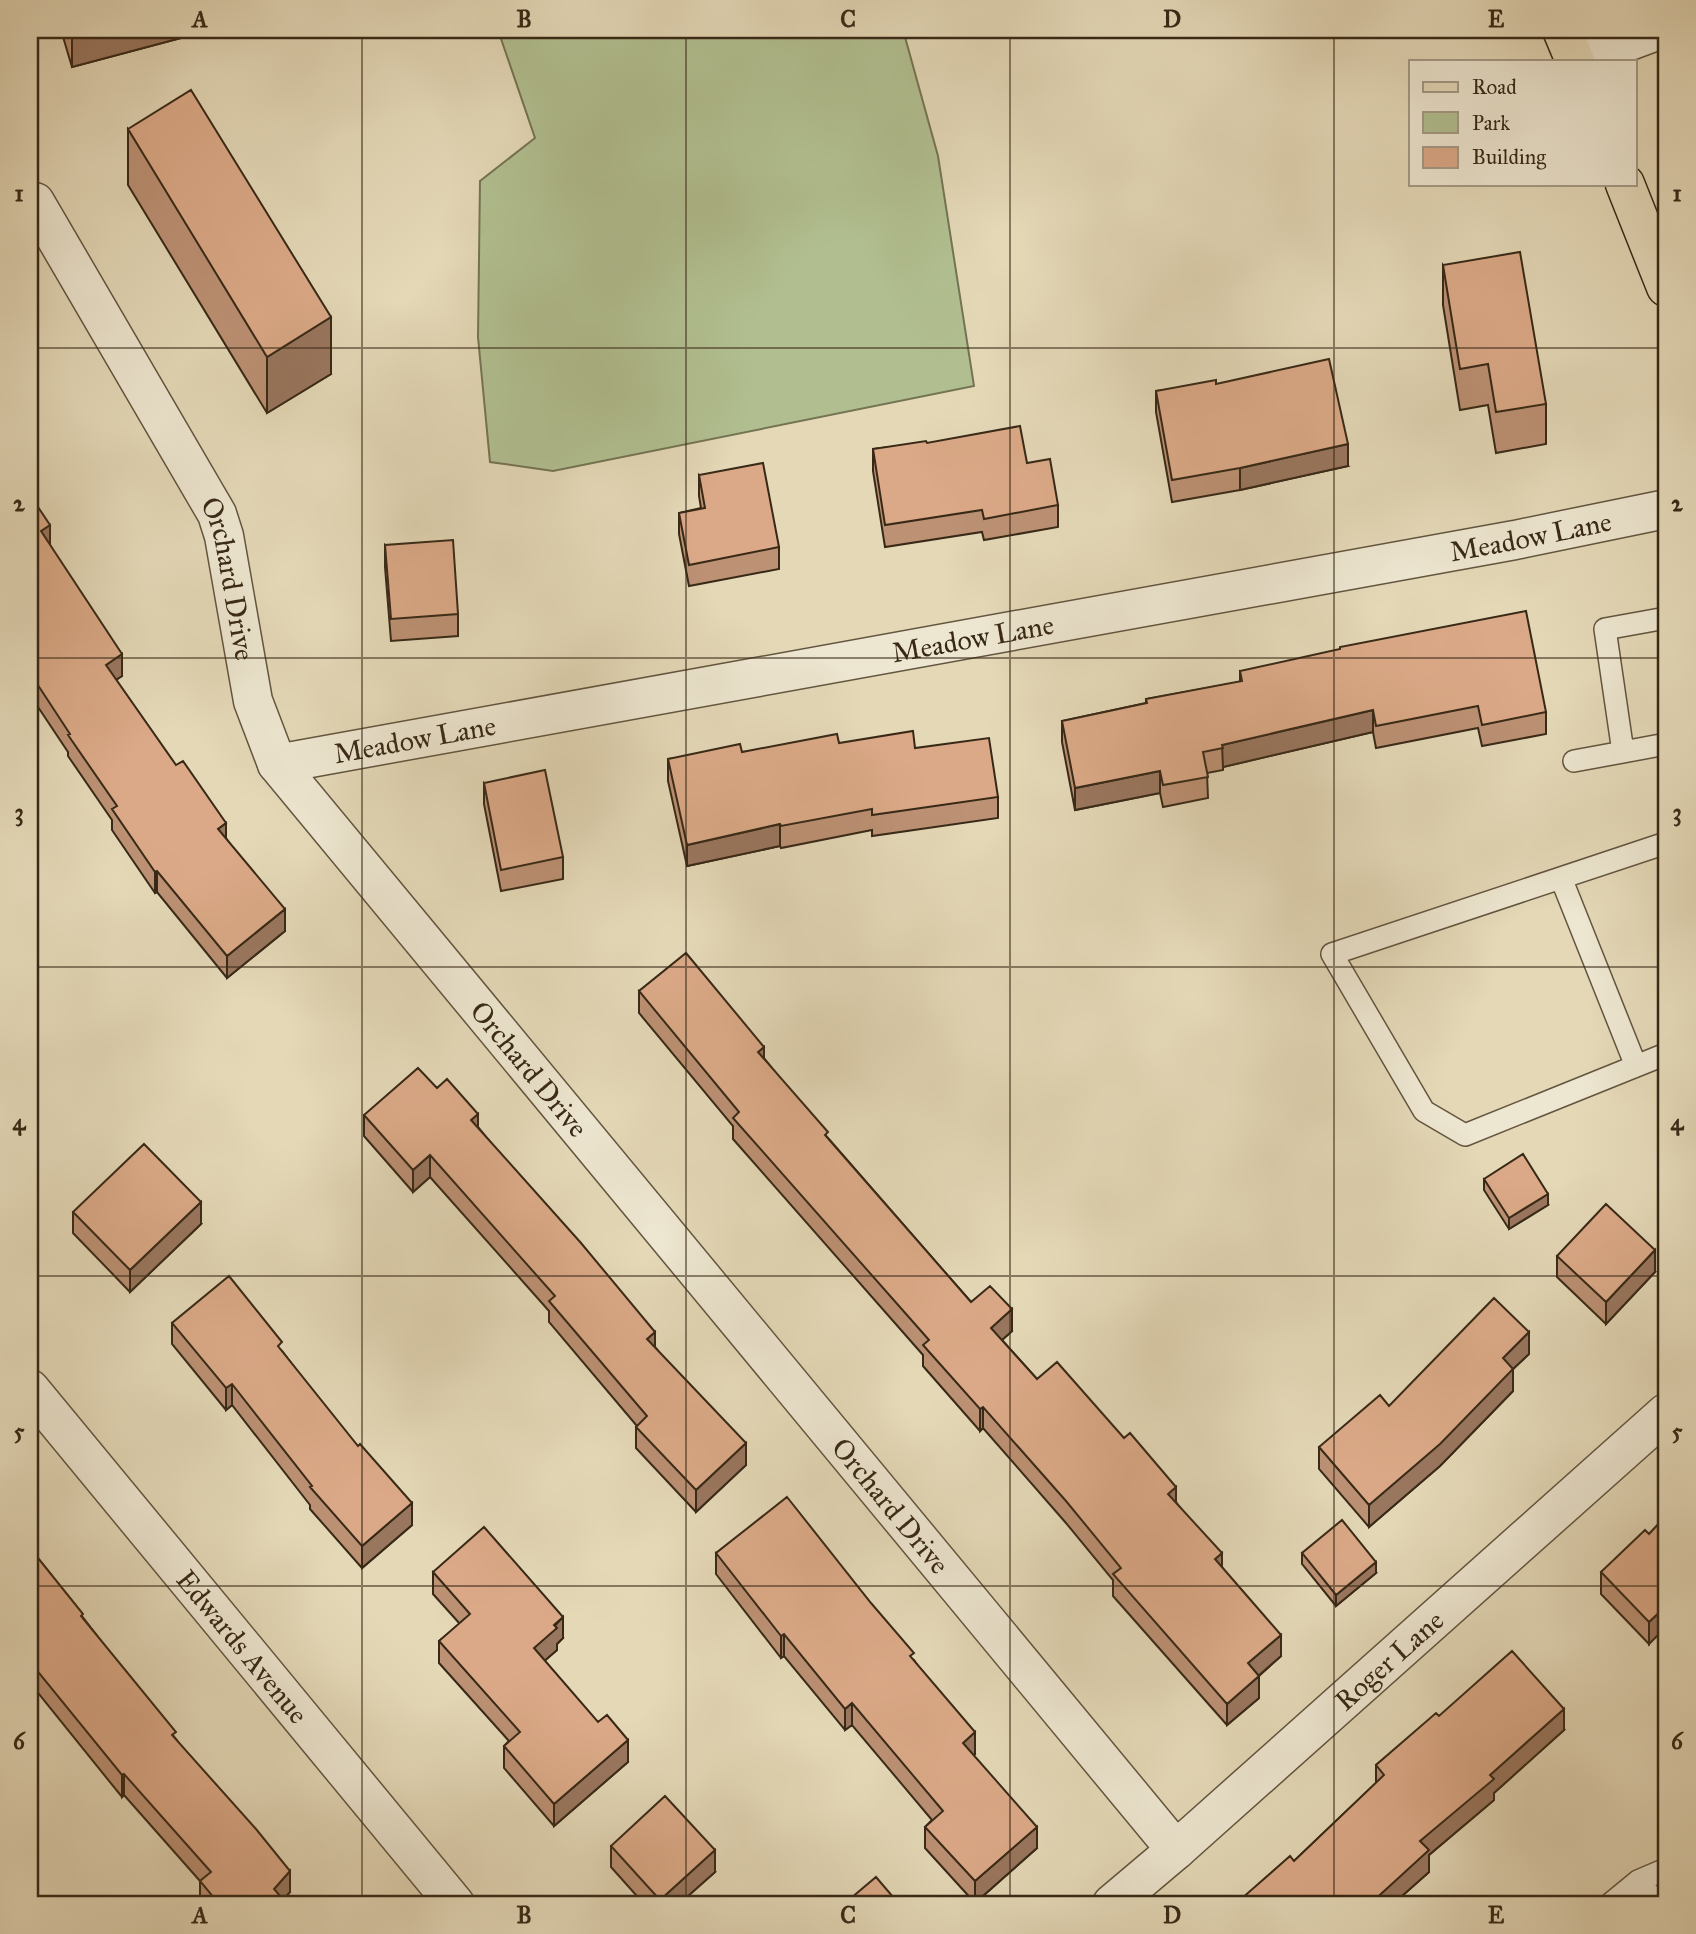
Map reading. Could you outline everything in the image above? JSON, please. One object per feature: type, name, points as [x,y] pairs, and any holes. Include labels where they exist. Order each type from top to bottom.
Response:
[{"type":"main road","points":[[1562,30],[1576,60]]},
{"type":"main road","points":[[1626,186],[1666,287]]},
{"type":"street","points":[[1579,60],[1659,30]]},
{"type":"street","name":"Orchard Drive","points":[[32,198],[217,514],[253,701],[277,764],[1176,1850]]},
{"type":"street","name":"Meadow Lane","points":[[277,764],[1477,547],[1666,509]]},
{"type":"street","name":"Edwards Avenue","points":[[30,1389],[455,1904]]},
{"type":"street","name":"Roger Lane","points":[[1112,1904],[1666,1413]]},
{"type":"lane","points":[[1623,752],[1605,629],[1666,618]]},
{"type":"lane","points":[[1574,761],[1666,744]]},
{"type":"lane","points":[[1666,843],[1332,954],[1424,1111],[1465,1135],[1666,1054]]},
{"type":"lane","points":[[1561,877],[1636,1066]]},
{"type":"lane","points":[[1610,1904],[1638,1881],[1666,1869]]},
{"type":"lane","points":[[1638,1881],[1658,1904]]},
{"type":"green space","points":[[498,30],[908,30],[905,37],[938,156],[974,386],[553,471],[490,462],[478,337],[480,181],[535,138]]},
{"type":"building","points":[[191,90],[331,317],[267,357],[128,129]]},
{"type":"building","points":[[1520,252],[1546,404],[1496,412],[1488,364],[1460,369],[1443,265]]},
{"type":"building","points":[[1329,359],[1348,444],[1172,480],[1156,391],[1216,380],[1216,384]]},
{"type":"building","points":[[1020,426],[1027,463],[1050,459],[1058,505],[984,519],[982,510],[885,525],[873,449],[927,443]]},
{"type":"building","points":[[763,463],[779,547],[689,565],[679,513],[705,508],[699,475]]},
{"type":"building","points":[[30,495],[50,525],[41,531],[122,654],[106,665],[176,765],[183,761],[226,823],[218,829],[285,909],[227,956],[157,871],[155,872],[112,809],[117,806],[68,735],[70,734],[30,673],[30,641],[37,637],[30,626],[30,613],[35,610],[30,603]]},
{"type":"building","points":[[453,540],[458,614],[391,619],[385,545]]},
{"type":"building","points":[[1526,611],[1546,712],[1482,725],[1478,706],[1376,726],[1373,710],[1222,745],[1223,748],[1203,752],[1208,777],[1163,785],[1160,771],[1075,788],[1062,721],[1147,703],[1146,699],[1242,681],[1240,671],[1340,647]]},
{"type":"building","points":[[913,731],[915,748],[989,738],[998,797],[872,815],[872,809],[781,826],[780,824],[687,845],[668,759],[740,744],[742,752],[837,734],[839,743]]},
{"type":"building","points":[[545,770],[563,857],[501,870],[484,783]]},
{"type":"building","points":[[686,953],[764,1047],[758,1052],[828,1132],[825,1135],[971,1302],[990,1286],[1012,1309],[991,1328],[1037,1379],[1057,1362],[1124,1438],[1130,1433],[1176,1487],[1168,1494],[1222,1553],[1215,1559],[1281,1635],[1248,1663],[1259,1676],[1227,1704],[1113,1574],[1121,1568],[1066,1501],[983,1407],[980,1409],[923,1345],[929,1340],[733,1118],[739,1112],[639,991]]},
{"type":"building","points":[[418,1068],[437,1088],[447,1079],[478,1114],[471,1120],[581,1243],[655,1332],[647,1339],[746,1443],[696,1490],[636,1427],[647,1416],[549,1301],[555,1296],[430,1155],[413,1170],[364,1115]]},
{"type":"building","points":[[144,1144],[201,1202],[130,1270],[73,1212]]},
{"type":"building","points":[[1523,1154],[1548,1194],[1509,1218],[1484,1179]]},
{"type":"building","points":[[1606,1204],[1655,1250],[1606,1302],[1557,1256]]},
{"type":"building","points":[[229,1276],[282,1342],[278,1346],[358,1446],[360,1444],[412,1503],[362,1546],[310,1487],[312,1486],[232,1384],[226,1388],[172,1323]]},
{"type":"building","points":[[1494,1298],[1529,1332],[1503,1358],[1513,1369],[1440,1444],[1369,1505],[1319,1447],[1380,1395],[1389,1406]]},
{"type":"building","points":[[787,1497],[914,1653],[910,1656],[975,1732],[963,1743],[1037,1827],[975,1881],[925,1827],[943,1811],[852,1703],[845,1709],[784,1634],[781,1636],[716,1553]]},
{"type":"building","points":[[1666,1516],[1666,1606],[1649,1622],[1601,1572],[1645,1530],[1649,1534]]},
{"type":"building","points":[[1342,1520],[1376,1562],[1336,1595],[1302,1553]]},
{"type":"building","points":[[484,1527],[563,1617],[554,1625],[557,1628],[534,1648],[598,1722],[607,1715],[628,1740],[554,1804],[504,1746],[520,1732],[439,1641],[470,1614],[433,1572]]},
{"type":"building","points":[[30,1548],[83,1614],[81,1616],[176,1732],[172,1735],[290,1871],[274,1889],[287,1904],[219,1904],[200,1881],[211,1872],[124,1774],[122,1775],[30,1662]]},
{"type":"building","points":[[1512,1651],[1564,1709],[1490,1775],[1494,1779],[1420,1841],[1429,1850],[1370,1904],[1245,1904],[1241,1899],[1290,1856],[1294,1861],[1384,1775],[1376,1765],[1436,1713],[1439,1716]]},
{"type":"building","points":[[665,1796],[715,1850],[660,1900],[611,1846]]},
{"type":"building","points":[[876,1877],[899,1904],[844,1904]]}]
